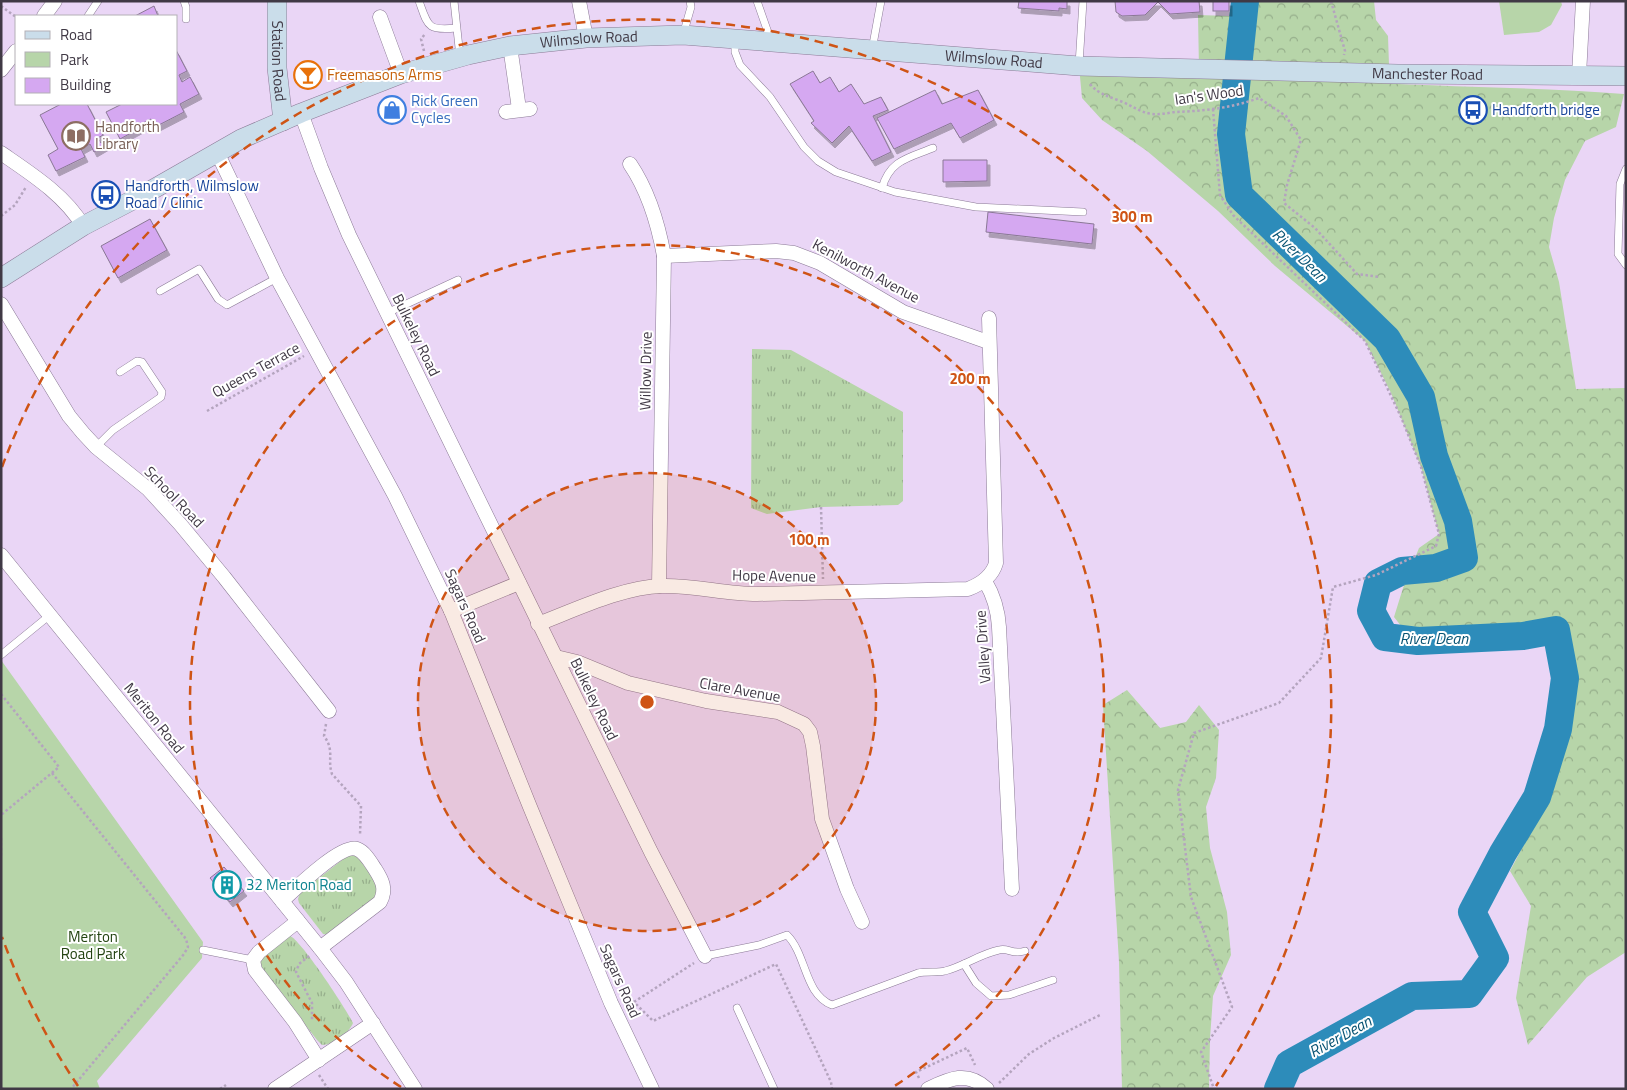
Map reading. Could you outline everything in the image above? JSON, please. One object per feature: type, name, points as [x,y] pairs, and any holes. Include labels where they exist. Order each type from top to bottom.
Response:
[{"type":"street","points":[[45,15],[55,1]]},
{"type":"street","name":"Station Road","points":[[277,1],[277,68],[283,122]]},
{"type":"street","points":[[579,1],[586,38]]},
{"type":"street","points":[[1579,75],[1583,1]]},
{"type":"street","points":[[380,17],[401,74]]},
{"type":"street","name":"Wilmslow Road","points":[[1,278],[83,226],[150,191],[241,139],[301,113],[401,74],[460,57],[510,46],[586,38],[683,36],[1079,66],[1231,70]]},
{"type":"street","points":[[510,46],[518,110]]},
{"type":"street","points":[[1,70],[15,52]]},
{"type":"street","name":"Manchester Road","points":[[1231,70],[1626,76]]},
{"type":"street","name":"Bulkeley Road","points":[[301,113],[321,168],[349,235],[386,314],[556,657],[650,852],[705,956]]},
{"type":"street","name":"Sagars Road","points":[[218,152],[277,278],[396,496],[451,611],[611,1003],[652,1089]]},
{"type":"street","points":[[1,153],[33,175],[77,215],[83,226]]},
{"type":"street","name":"Willow Drive","points":[[630,164],[652,206],[659,227],[664,256],[660,586]]},
{"type":"street","name":"Kenilworth Avenue","points":[[664,256],[776,251],[794,253],[820,263],[903,312],[988,342]]},
{"type":"street","name":"School Road","points":[[1,304],[70,416],[96,447],[148,489],[180,524],[329,710]]},
{"type":"street","points":[[985,580],[991,574],[996,563],[988,318]]},
{"type":"street","name":"Meriton Road","points":[[1,555],[320,948],[373,1023],[415,1089]]},
{"type":"street","name":"Hope Avenue","points":[[538,624],[606,597],[660,586],[690,586],[738,594],[823,593],[968,588],[985,580]]},
{"type":"street","name":"Valley Drive","points":[[985,580],[998,610],[1012,889]]},
{"type":"street","points":[[451,611],[519,583]]},
{"type":"street","name":"Clare Avenue","points":[[556,657],[577,662],[628,683],[706,701],[778,712],[804,724],[810,732],[813,746],[822,819],[847,889],[862,922]]},
{"type":"street","points":[[282,901],[336,855],[344,851],[356,848],[369,860],[382,881],[384,895],[380,902],[320,948]]},
{"type":"street","points":[[298,921],[259,952],[253,960],[255,970],[295,1022],[319,1060]]},
{"type":"street","points":[[275,1089],[373,1023]]},
{"type":"street","points":[[928,1089],[951,1078],[969,1079],[992,1086]]},
{"type":"lane","points":[[89,15],[98,1]]},
{"type":"lane","points":[[184,1],[186,19]]},
{"type":"lane","points":[[419,1],[423,18],[431,27],[441,30],[456,28]]},
{"type":"lane","points":[[454,1],[460,57]]},
{"type":"lane","points":[[683,36],[690,4],[698,1]]},
{"type":"lane","points":[[757,1],[772,43]]},
{"type":"lane","points":[[872,50],[881,1]]},
{"type":"lane","points":[[1079,66],[1083,1]]},
{"type":"lane","points":[[735,40],[737,59],[740,65],[770,98],[804,147],[818,161],[836,172],[895,192],[976,207],[1083,212]]},
{"type":"lane","points":[[882,188],[885,176],[897,162],[933,148]]},
{"type":"lane","points":[[1626,169],[1620,184],[1618,254],[1626,265]]},
{"type":"lane","points":[[160,292],[199,269],[218,299],[227,305],[277,278]]},
{"type":"lane","points":[[386,314],[458,280]]},
{"type":"lane","points":[[96,447],[113,430],[161,397],[162,392],[142,362],[136,361],[120,372]]},
{"type":"lane","points":[[1,655],[50,615]]},
{"type":"lane","points":[[705,956],[758,945],[787,936],[795,943],[816,992],[823,1001],[832,1005],[918,973],[942,972],[1002,949],[1016,954],[1025,951]]},
{"type":"lane","points":[[203,950],[253,960]]},
{"type":"lane","points":[[964,964],[976,983],[990,996],[1009,995],[1053,980]]},
{"type":"lane","points":[[737,1008],[774,1089]]},
{"type":"path","points":[[1331,1],[1345,51]]},
{"type":"path","points":[[1,6],[15,16]]},
{"type":"path","points":[[428,66],[421,39],[431,27]]},
{"type":"path","name":"Ian's Wood","points":[[1079,66],[1093,88],[1106,97],[1120,101],[1136,110],[1153,114],[1214,109],[1259,98],[1286,116],[1301,140],[1287,185],[1284,203],[1315,228],[1357,274],[1380,278]]},
{"type":"path","points":[[1214,109],[1220,195],[1233,215],[1365,341],[1401,417],[1421,467],[1440,534],[1436,546],[1376,575],[1333,587],[1321,658],[1279,703],[1194,733],[1178,790],[1191,897],[1232,1007],[1200,1052],[1214,1089]]},
{"type":"path","points":[[1,216],[15,205],[33,175]]},
{"type":"path","name":"Queens Terrace","points":[[206,411],[316,349]]},
{"type":"path","points":[[821,507],[823,593]]},
{"type":"path","points":[[1,694],[59,767],[1,815]]},
{"type":"path","points":[[329,710],[324,736],[330,744],[330,768],[332,774],[360,806],[360,836],[356,848]]},
{"type":"path","points":[[52,773],[186,939],[188,947],[71,1089]]},
{"type":"path","points":[[1,838],[1,856]]},
{"type":"path","points":[[306,1040],[313,1017],[312,1003],[296,972],[299,964],[320,948]]},
{"type":"path","points":[[634,1002],[705,956]]},
{"type":"path","points":[[992,1086],[1029,1054],[1054,1038],[1100,1015]]},
{"type":"path","points":[[822,1064],[831,1082],[832,1089]]},
{"type":"path","points":[[220,1089],[226,1085]]},
{"type":"green space","points":[[1233,1],[1374,1],[1376,20],[1388,36],[1389,65],[1338,80],[1624,94],[1616,127],[1585,141],[1565,180],[1554,218],[1549,247],[1559,282],[1576,389],[1626,388],[1626,952],[1587,977],[1528,1045],[1516,998],[1531,906],[1510,871],[1551,793],[1578,682],[1558,618],[1412,640],[1394,617],[1419,548],[1439,534],[1421,467],[1391,393],[1365,341],[1275,266],[1218,211],[1147,151],[1102,120],[1082,98],[1079,66],[1199,70],[1198,15],[1229,16]]},
{"type":"green space","points":[[1499,1],[1561,1],[1562,5],[1551,25],[1539,32],[1504,35]]},
{"type":"green space","points":[[752,349],[791,350],[903,412],[903,501],[898,505],[821,507],[767,514],[751,508]]},
{"type":"green space","name":"Meriton Road Park","points":[[1,660],[203,942],[202,958],[97,1081],[100,1089],[1,1089]]},
{"type":"green space","points":[[1127,690],[1160,728],[1186,722],[1199,705],[1219,730],[1216,778],[1206,807],[1210,848],[1227,912],[1231,955],[1213,996],[1209,1089],[1122,1089],[1119,962],[1103,705]]},
{"type":"green space","points":[[347,856],[358,857],[377,884],[376,897],[328,935],[323,934],[299,903],[300,893]]},
{"type":"green space","points":[[290,936],[304,949],[333,990],[353,1023],[336,1041],[322,1045],[317,1040],[264,972],[260,963],[262,957]]},
{"type":"building","points":[[1019,1],[1067,1],[1067,9],[1059,8],[1059,11],[1018,8]]},
{"type":"building","points":[[1115,1],[1199,1],[1200,12],[1170,14],[1158,2],[1145,15],[1122,16],[1116,12]]},
{"type":"building","points":[[1213,1],[1229,1],[1229,11],[1213,11]]},
{"type":"building","points":[[154,6],[158,15],[137,15]]},
{"type":"building","points":[[178,54],[187,71],[179,75],[182,82],[190,77],[199,94],[180,104],[184,112],[155,127],[151,119],[143,123],[144,126],[120,139],[106,112],[120,105],[178,105]]},
{"type":"building","points":[[813,71],[820,83],[830,77],[839,92],[851,84],[864,104],[881,97],[888,110],[873,116],[891,152],[872,161],[849,126],[832,143],[811,123],[814,121],[790,84]]},
{"type":"building","points":[[935,90],[942,104],[978,90],[994,120],[960,138],[951,123],[894,149],[877,118]]},
{"type":"building","name":"Handforth Library","points":[[59,105],[88,105],[103,135],[98,138],[101,143],[104,141],[106,145],[94,152],[90,144],[81,149],[85,157],[56,171],[48,155],[58,149],[40,115]]},
{"type":"building","points":[[943,160],[987,160],[987,181],[943,182]]},
{"type":"building","points":[[988,212],[1094,224],[1092,244],[986,232]]},
{"type":"building","points":[[150,219],[167,250],[118,278],[101,246]]},
{"type":"building","name":"32 Meriton Road","points":[[224,867],[244,891],[230,902],[210,878]]},
{"type":"waterway","name":"River Dean","points":[[1245,1],[1231,134],[1239,195],[1387,339],[1421,397],[1434,456],[1458,521],[1464,558],[1436,568],[1402,571],[1378,583],[1371,611],[1385,637],[1418,641],[1523,636],[1556,630],[1565,678],[1558,729],[1537,797],[1503,853],[1472,912],[1495,958],[1469,994],[1412,996],[1289,1064],[1278,1089]]},
{"type":"place","name":"Freemasons Arms","points":[[308,75]]},
{"type":"place","name":"Rick Green Cycles","points":[[392,110]]},
{"type":"place","name":"Handforth bridge","points":[[1473,110]]},
{"type":"place","name":"Handforth Library","points":[[76,136]]},
{"type":"place","name":"Handforth, Wilmslow Road / Clinic","points":[[106,195]]},
{"type":"place","name":"32 Meriton Road","points":[[227,885]]}]
